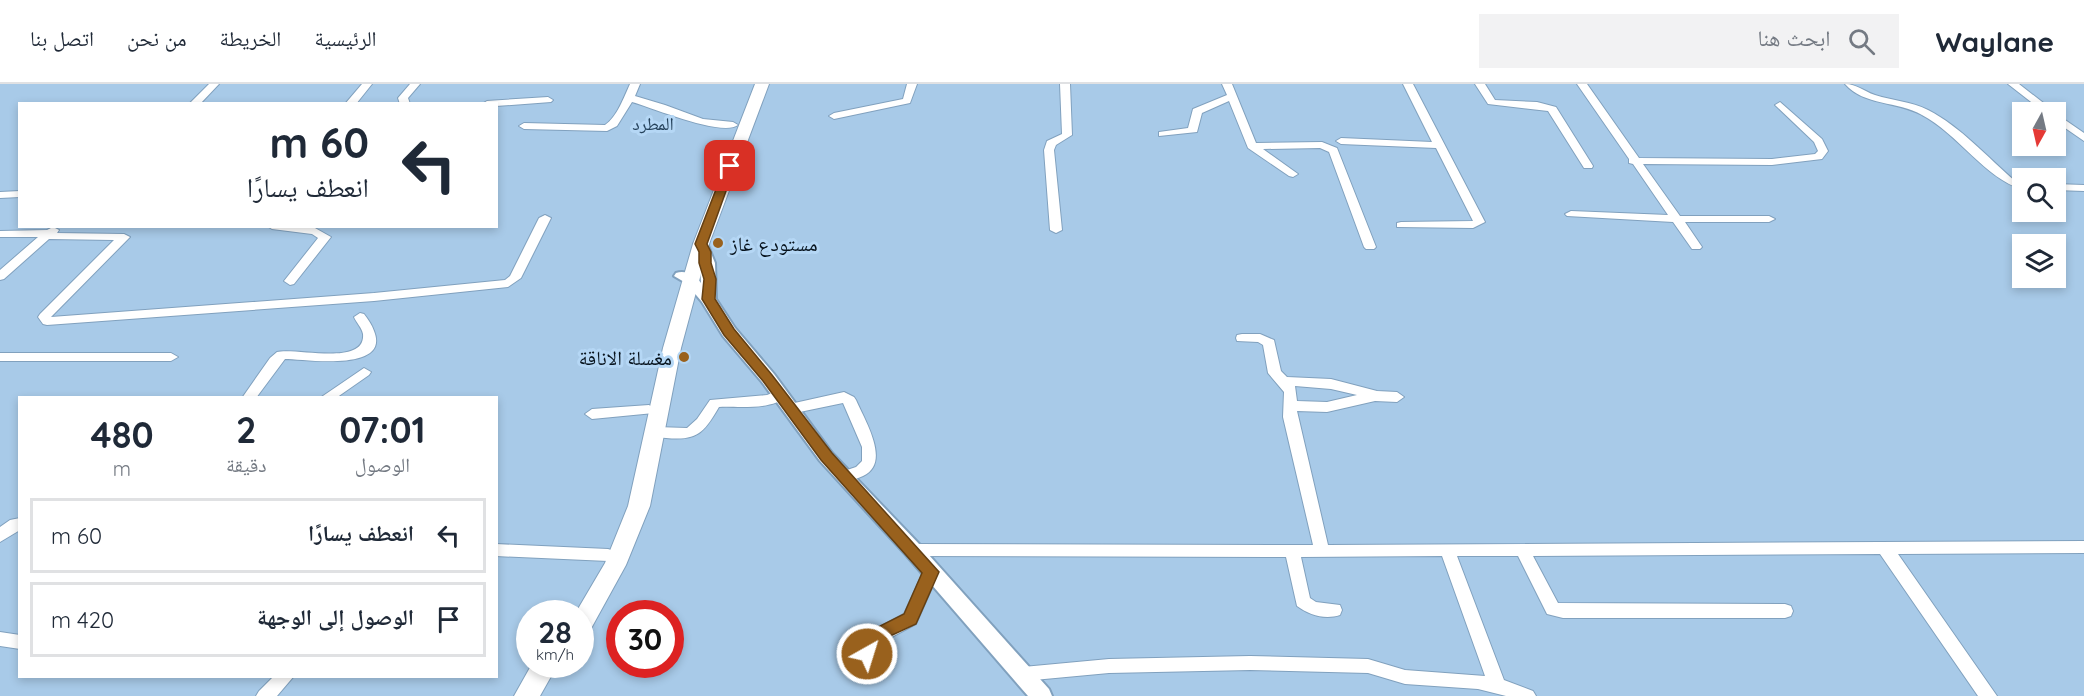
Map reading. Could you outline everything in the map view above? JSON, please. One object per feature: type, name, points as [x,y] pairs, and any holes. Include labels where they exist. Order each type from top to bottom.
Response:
[{"type":"main road","points":[[588,600],[628,507],[664,338],[686,278],[747,84]]},
{"type":"main road","points":[[591,600],[615,565],[636,515],[656,432],[686,278],[762,84]]},
{"type":"main road","points":[[527,696],[538,678]]},
{"type":"main road","points":[[540,696],[551,678]]},
{"type":"street","points":[[196,102],[214,84]]},
{"type":"street","points":[[352,102],[368,84]]},
{"type":"street","points":[[404,102],[403,98],[415,84]]},
{"type":"street","points":[[524,126],[607,128],[613,124],[635,84]]},
{"type":"street","points":[[834,116],[907,101],[912,84]]},
{"type":"street","points":[[1056,230],[1049,150],[1051,144],[1067,135],[1065,84]]},
{"type":"street","points":[[1227,84],[1230,97],[1252,146],[1293,174]]},
{"type":"street","points":[[1401,225],[1473,225],[1479,222],[1408,84]]},
{"type":"street","points":[[1480,84],[1491,102],[1501,105],[1544,106],[1552,109],[1588,166]]},
{"type":"street","points":[[1582,84],[1696,247]]},
{"type":"street","points":[[1850,84],[1855,90],[1867,95],[1912,107],[1931,115],[2004,177],[2012,181]]},
{"type":"street","points":[[2013,84],[2037,102]]},
{"type":"street","points":[[1163,134],[1193,130],[1197,111],[1230,97]]},
{"type":"street","points":[[629,98],[662,106],[701,122],[733,125]]},
{"type":"street","points":[[498,103],[548,100]]},
{"type":"street","points":[[1633,160],[1772,162],[1818,157],[1823,151],[1818,141],[1780,105]]},
{"type":"street","points":[[2066,124],[2084,138]]},
{"type":"street","points":[[1341,141],[1440,145]]},
{"type":"street","points":[[1252,146],[1322,145],[1333,150],[1370,247]]},
{"type":"street","points":[[2066,187],[2084,188]]},
{"type":"street","points":[[0,195],[18,194]]},
{"type":"street","points":[[1571,214],[1675,219],[1769,219]]},
{"type":"street","points":[[0,234],[51,232],[124,237],[44,317],[47,321],[52,321],[352,299],[508,283],[515,278],[545,218]]},
{"type":"street","points":[[289,228],[315,231],[325,237],[290,281]]},
{"type":"street","points":[[0,276],[51,232]]},
{"type":"street","points":[[701,244],[705,252],[705,263],[710,279],[708,299]]},
{"type":"street","points":[[686,278],[708,299],[729,332],[826,457],[914,550],[1041,696]]},
{"type":"street","points":[[249,396],[282,355],[349,358],[362,353],[369,334],[360,317]]},
{"type":"street","points":[[1242,338],[1260,338],[1269,342],[1275,373],[1291,392],[1290,417],[1322,551]]},
{"type":"street","points":[[0,357],[171,357]]},
{"type":"street","points":[[329,396],[364,372]]},
{"type":"street","points":[[1284,381],[1332,384],[1375,396],[1397,397]]},
{"type":"street","points":[[1291,406],[1327,407],[1375,396]]},
{"type":"street","points":[[656,432],[689,435],[700,428],[715,403],[745,399],[785,402],[844,397],[849,400],[869,447],[869,463],[861,471],[846,476]]},
{"type":"street","points":[[592,414],[649,410]]},
{"type":"street","points":[[0,536],[18,525]]},
{"type":"street","points":[[1884,547],[1988,696]]},
{"type":"street","points":[[914,550],[1322,551],[2084,547]]},
{"type":"street","points":[[1522,549],[1553,609],[1563,611],[1785,611]]},
{"type":"street","points":[[498,550],[608,555]]},
{"type":"street","points":[[1447,550],[1497,685]]},
{"type":"street","points":[[1292,551],[1303,601],[1312,608],[1334,610]]},
{"type":"street","points":[[859,666],[880,635],[910,619],[931,572]]},
{"type":"street","points":[[0,639],[18,642]]},
{"type":"street","points":[[1023,674],[1109,666],[1250,663],[1344,665],[1376,667],[1421,680],[1497,685],[1527,696]]},
{"type":"street","points":[[265,696],[284,678]]},
{"type":"place","name":"مستودع غاز","points":[[718,243]]},
{"type":"place","name":"مغسلة الاناقة","points":[[684,357]]},
{"type":"district","name":"المطرد","points":[[653,123]]},
{"type":"route","points":[[730,166],[701,244],[705,252],[705,263],[710,279],[708,299],[729,332],[768,378],[826,457],[914,550],[931,572],[910,619],[880,635],[867,654]]}]
